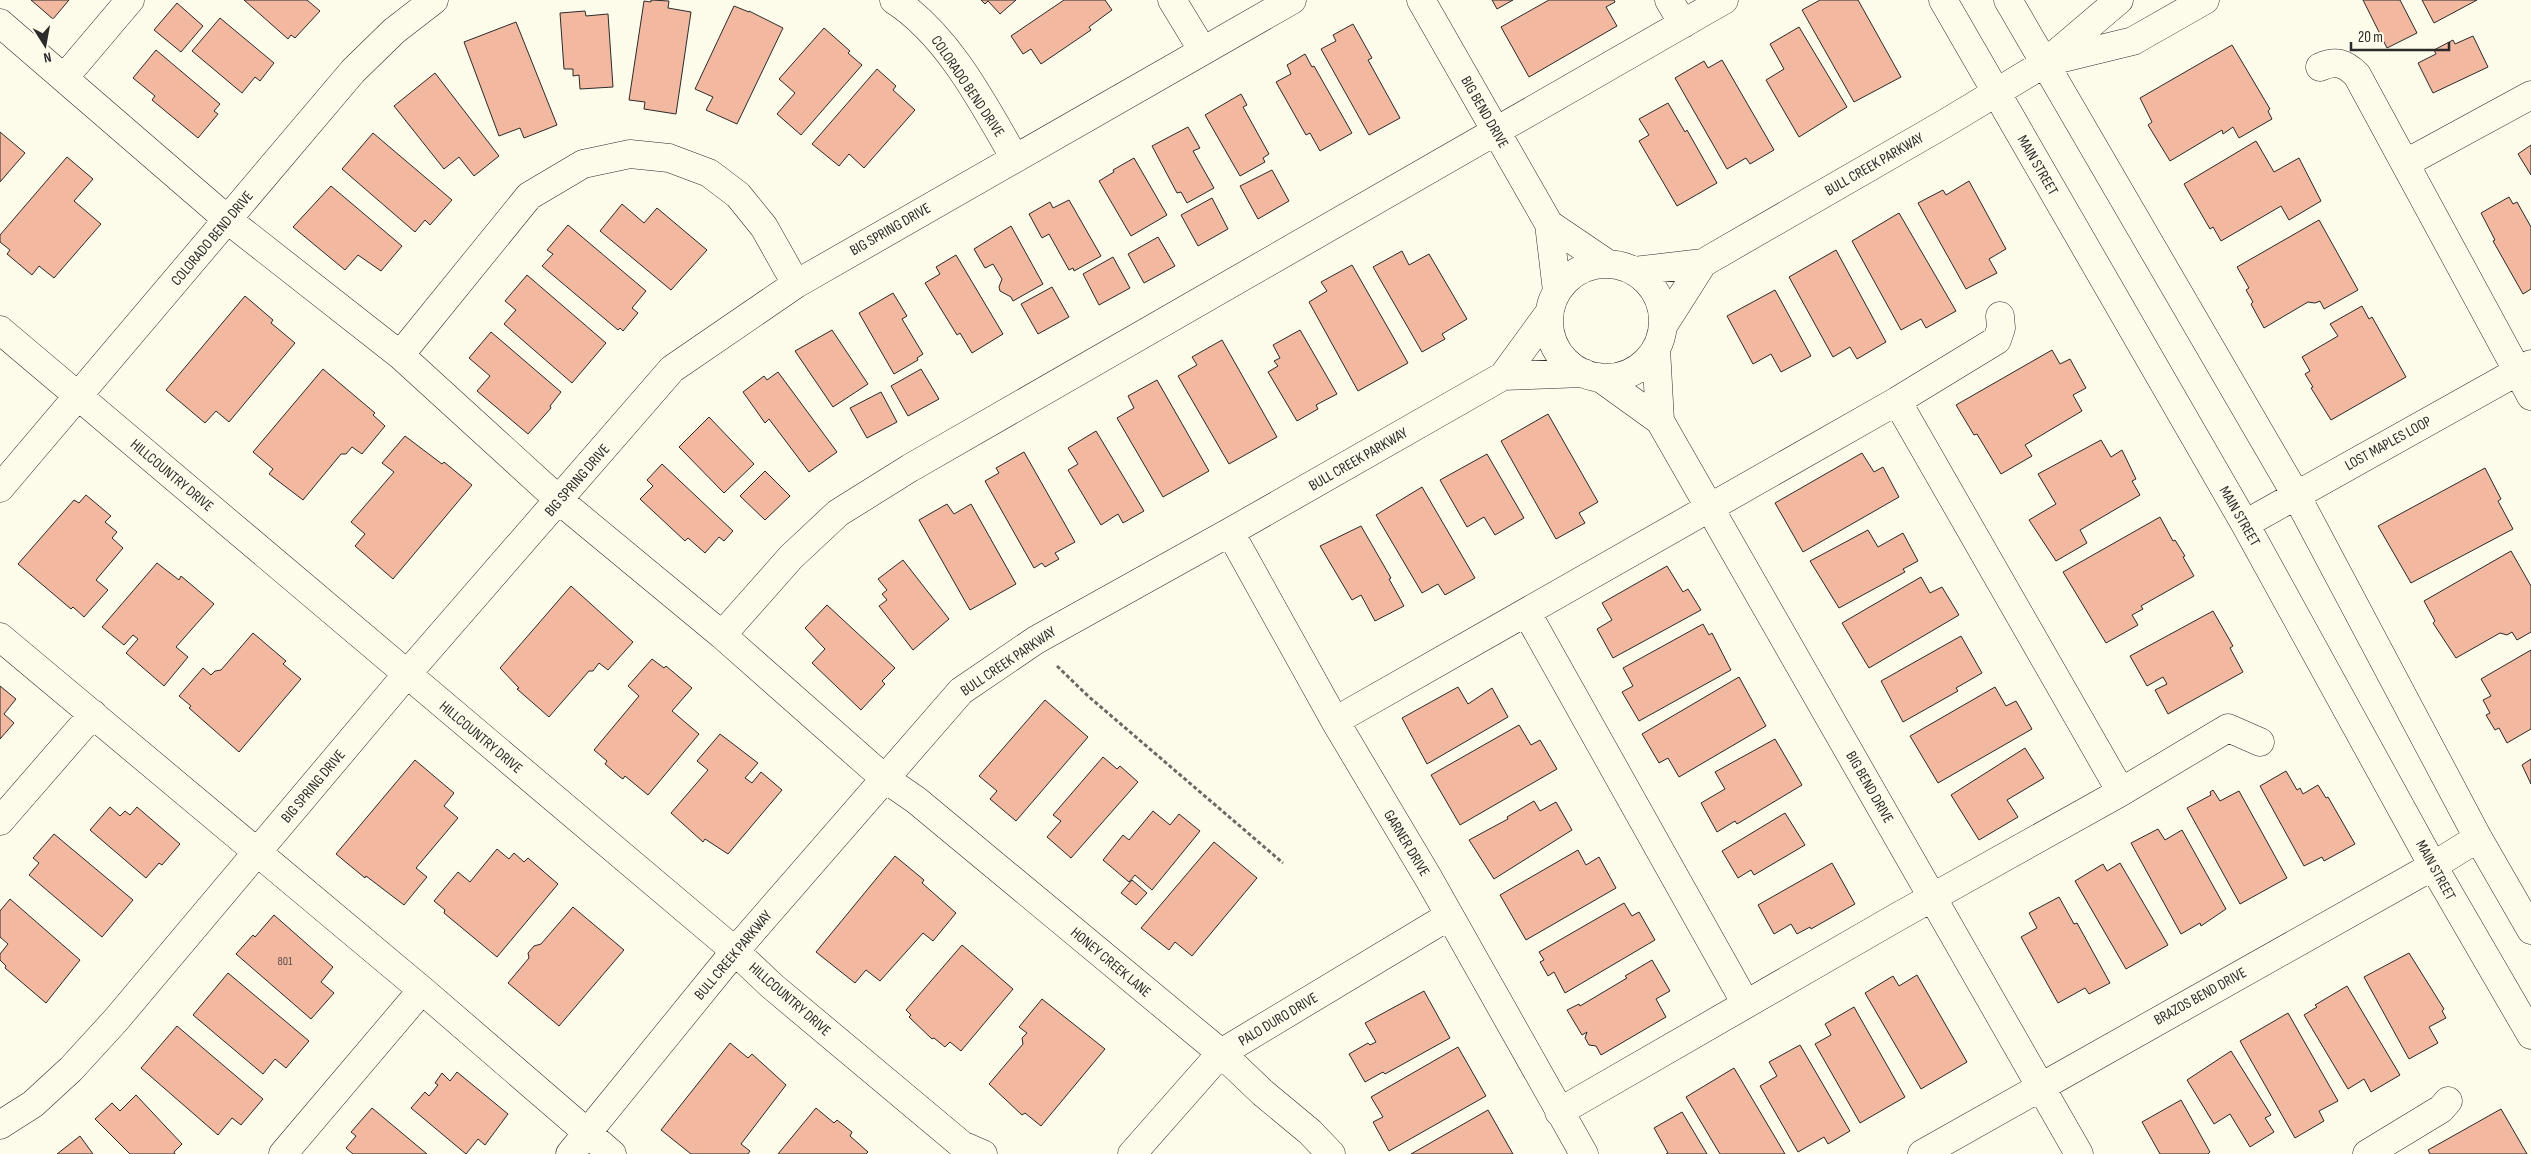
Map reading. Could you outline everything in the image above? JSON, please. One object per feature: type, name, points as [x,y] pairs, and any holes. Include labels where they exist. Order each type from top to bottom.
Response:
[{"type":"street","points":[[64,78],[130,0]]},
{"type":"street","name":"COLORADO BEND DRIVE","points":[[0,488],[76,395],[228,220],[353,71],[394,31],[434,0]]},
{"type":"street","name":"COLORADO BEND DRIVE","points":[[894,0],[926,24],[944,46],[1014,157]]},
{"type":"street","points":[[1172,0],[1203,51]]},
{"type":"street","name":"BIG SPRING DRIVE","points":[[0,1125],[33,1104],[71,1069],[256,854],[407,674],[560,501],[672,369],[796,284],[1014,157],[1292,0]]},
{"type":"street","name":"BIG BEND DRIVE","points":[[1421,0],[1549,224],[1553,302]]},
{"type":"street","points":[[1669,0],[1683,24]]},
{"type":"street","points":[[722,635],[791,557],[838,513],[910,468],[1496,133],[1724,0]]},
{"type":"street","name":"MAIN STREET","points":[[1943,0],[2246,524],[2433,866],[2531,1035]]},
{"type":"street","points":[[2008,0],[2296,495],[2478,838],[2531,930]]},
{"type":"street","name":"BULL CREEK PARKWAY","points":[[1621,268],[1703,263],[1944,124],[2045,63],[2119,0]]},
{"type":"street","name":"BULL CREEK PARKWAY","points":[[2045,63],[2132,41],[2206,0]]},
{"type":"street","name":"HONEY CREEK LANE","points":[[0,24],[228,220],[400,355],[560,501],[722,635],[884,778],[916,800],[1221,1053],[1263,1093],[1310,1132],[1331,1154]]},
{"type":"street","points":[[2320,67],[2331,62],[2343,63],[2357,75],[2524,368],[2531,396]]},
{"type":"street","points":[[2406,163],[2531,95]]},
{"type":"street","points":[[400,355],[529,196],[583,164],[630,154],[669,158],[709,173],[738,196],[764,228],[796,284]]},
{"type":"street","name":"BIG BEND DRIVE","points":[[1549,224],[1621,268]]},
{"type":"street","name":"BULL CREEK PARKWAY","points":[[1659,337],[1703,263]]},
{"type":"street","points":[[1593,266],[1621,268],[1647,282],[1656,294],[1662,310],[1659,337],[1648,358],[1632,371],[1613,377],[1592,375],[1568,363],[1556,349],[1550,331],[1553,302],[1567,279],[1579,270],[1593,266]]},
{"type":"street","name":"BULL CREEK PARKWAY","points":[[579,1144],[735,951],[961,691],[1036,640],[1503,376],[1553,302]]},
{"type":"street","points":[[1335,721],[1527,613],[1709,506],[1897,400],[1997,340],[2001,328],[2000,316]]},
{"type":"street","name":"HILLCOUNTRY DRIVE","points":[[0,330],[735,951],[772,986],[971,1151]]},
{"type":"street","name":"BIG BEND DRIVE","points":[[1659,337],[1660,421]]},
{"type":"street","name":"LOST MAPLES LOOP","points":[[2246,524],[2524,368]]},
{"type":"street","name":"BIG BEND DRIVE","points":[[1592,375],[1660,421],[1934,897],[2079,1154]]},
{"type":"street","name":"BULL CREEK PARKWAY","points":[[1503,376],[1592,375]]},
{"type":"street","points":[[1897,400],[2121,792]]},
{"type":"street","name":"GARNER DRIVE","points":[[1230,532],[1335,721],[1449,916],[1584,1154]]},
{"type":"street","points":[[1527,613],[1746,1004]]},
{"type":"street","points":[[0,637],[256,854],[422,990],[579,1144],[612,1154]]},
{"type":"street","points":[[0,821],[93,714]]},
{"type":"street","points":[[1559,1112],[2121,792],[2228,728],[2260,742]]},
{"type":"street","name":"BRAZOS BEND DRIVE","points":[[1922,1154],[2041,1085],[2433,866],[2478,838]]},
{"type":"street","name":"PALO DURO DRIVE","points":[[1132,1153],[1221,1053],[1449,916]]},
{"type":"street","points":[[283,1154],[422,990]]},
{"type":"street","points":[[2367,1154],[2441,1109],[2448,1101]]},
{"type":"path","points":[[1057,666],[1088,696],[1283,862]]},
{"type":"building","points":[[31,0],[69,0],[53,19]]},
{"type":"building","points":[[244,0],[307,0],[320,11],[295,38],[291,35],[288,39]]},
{"type":"building","points":[[651,0],[669,1],[668,8],[691,12],[676,114],[644,109],[645,102],[629,100],[644,1],[651,2]]},
{"type":"building","points":[[981,0],[1016,0],[1000,14],[988,1],[985,4]]},
{"type":"building","points":[[1064,0],[1105,0],[1112,10],[1089,27],[1091,30],[1041,64],[1031,49],[1023,54],[1011,36]]},
{"type":"building","points":[[1492,0],[1513,0],[1497,9]]},
{"type":"building","points":[[1549,0],[1614,0],[1615,2],[1606,7],[1617,26],[1529,77],[1501,27]]},
{"type":"building","points":[[1820,0],[1858,0],[1901,77],[1854,102],[1802,10]]},
{"type":"building","points":[[2363,0],[2400,0],[2417,33],[2387,48]]},
{"type":"building","points":[[2422,0],[2477,0],[2434,23]]},
{"type":"building","points":[[177,3],[203,26],[181,52],[154,30]]},
{"type":"building","points":[[734,6],[749,11],[783,28],[737,124],[706,110],[713,97],[695,89]]},
{"type":"building","points":[[585,11],[586,16],[608,14],[613,87],[580,89],[579,75],[573,76],[573,69],[564,69],[560,13]]},
{"type":"building","points":[[220,18],[274,63],[260,81],[255,77],[242,93],[192,51]]},
{"type":"building","points":[[516,22],[557,125],[524,138],[520,128],[499,136],[464,42]]},
{"type":"building","points":[[1353,24],[1372,58],[1368,60],[1400,118],[1369,135],[1321,49],[1336,41],[1333,35]]},
{"type":"building","points":[[1799,27],[1847,107],[1799,137],[1766,80],[1784,69],[1770,44]]},
{"type":"building","points":[[824,28],[850,51],[848,53],[862,65],[801,135],[777,114],[795,93],[779,79]]},
{"type":"building","points":[[2473,36],[2488,67],[2433,93],[2418,63],[2436,54],[2434,50],[2453,40],[2455,44]]},
{"type":"building","points":[[2232,45],[2270,109],[2268,111],[2272,119],[2239,138],[2233,127],[2223,134],[2222,130],[2170,161],[2148,125],[2152,122],[2140,98]]},
{"type":"building","points":[[156,50],[220,104],[214,111],[218,114],[198,138],[152,100],[155,96],[133,78]]},
{"type":"building","points":[[1305,54],[1312,67],[1314,66],[1352,133],[1320,151],[1310,133],[1306,135],[1276,82],[1291,74],[1287,65]]},
{"type":"building","points":[[1722,60],[1774,150],[1750,164],[1746,158],[1727,169],[1675,78],[1704,61],[1708,68]]},
{"type":"building","points":[[877,69],[896,86],[893,90],[915,110],[864,168],[849,154],[839,166],[812,144]]},
{"type":"building","points":[[435,73],[499,156],[474,176],[459,157],[444,169],[394,106]]},
{"type":"building","points":[[1241,94],[1247,105],[1243,107],[1269,154],[1263,158],[1265,162],[1240,176],[1205,115]]},
{"type":"building","points":[[1668,103],[1685,132],[1687,130],[1717,183],[1677,206],[1639,141],[1649,135],[1639,119]]},
{"type":"building","points":[[1188,127],[1200,148],[1193,151],[1214,188],[1187,203],[1181,192],[1177,193],[1152,146]]},
{"type":"building","points":[[0,132],[25,153],[0,182]]},
{"type":"building","points":[[373,133],[452,200],[430,225],[425,220],[415,232],[342,169]]},
{"type":"building","points":[[2256,141],[2274,172],[2299,158],[2321,201],[2289,220],[2281,206],[2221,241],[2213,227],[2210,229],[2184,184]]},
{"type":"building","points":[[2531,145],[2531,175],[2518,154]]},
{"type":"building","points":[[67,157],[93,179],[74,201],[101,224],[54,278],[39,266],[32,275],[7,254],[10,250],[0,242],[0,235]]},
{"type":"building","points":[[1134,158],[1167,215],[1131,236],[1099,181],[1114,172],[1113,170]]},
{"type":"building","points":[[1272,170],[1289,201],[1258,219],[1240,186]]},
{"type":"building","points":[[1969,181],[2006,249],[1989,259],[1997,273],[1966,289],[1918,203],[1943,190],[1946,195]]},
{"type":"building","points":[[331,186],[402,246],[381,271],[358,255],[345,270],[293,227]]},
{"type":"building","points":[[2509,197],[2513,204],[2517,202],[2531,227],[2531,289],[2523,294],[2493,241],[2495,240],[2481,213]]},
{"type":"building","points":[[1212,198],[1228,229],[1198,246],[1181,215]]},
{"type":"building","points":[[1069,200],[1101,256],[1074,271],[1073,268],[1069,270],[1049,234],[1042,238],[1029,214],[1050,202],[1053,208]]},
{"type":"building","points":[[622,204],[644,223],[657,208],[707,250],[671,290],[600,231]]},
{"type":"building","points":[[1899,213],[1956,311],[1926,328],[1921,319],[1901,330],[1852,241]]},
{"type":"building","points":[[2319,220],[2358,290],[2324,309],[2320,301],[2315,303],[2308,302],[2264,328],[2251,304],[2253,302],[2246,290],[2249,288],[2237,267]]},
{"type":"building","points":[[568,225],[646,291],[632,308],[638,313],[623,331],[620,328],[618,330],[542,266],[553,254],[547,250]]},
{"type":"building","points":[[1011,226],[1043,284],[1013,301],[1011,297],[1000,291],[999,287],[1002,279],[993,264],[985,268],[974,249]]},
{"type":"building","points":[[1158,237],[1175,266],[1144,283],[1128,254]]},
{"type":"building","points":[[1836,250],[1886,342],[1857,359],[1850,347],[1833,357],[1789,277]]},
{"type":"building","points":[[1402,251],[1409,265],[1429,254],[1467,319],[1442,334],[1445,339],[1422,352],[1373,267]]},
{"type":"building","points":[[956,255],[1003,334],[972,353],[960,333],[957,335],[925,283],[940,274],[936,267]]},
{"type":"building","points":[[1113,257],[1130,288],[1099,305],[1083,274]]},
{"type":"building","points":[[1352,265],[1408,363],[1358,391],[1309,302],[1327,291],[1321,282]]},
{"type":"building","points":[[527,275],[606,343],[572,383],[504,324],[516,310],[505,301]]},
{"type":"building","points":[[1052,287],[1069,317],[1038,334],[1021,304]]},
{"type":"building","points":[[1775,290],[1811,356],[1781,372],[1771,354],[1753,364],[1727,316]]},
{"type":"building","points":[[893,293],[907,316],[902,319],[923,354],[917,358],[918,360],[894,374],[859,313]]},
{"type":"building","points":[[245,296],[273,320],[271,323],[295,343],[229,422],[216,411],[205,423],[166,390]]},
{"type":"building","points":[[2362,306],[2369,319],[2372,317],[2406,377],[2331,420],[2311,388],[2313,387],[2305,374],[2310,371],[2302,357],[2338,336],[2330,324]]},
{"type":"building","points":[[832,330],[868,384],[833,407],[795,351]]},
{"type":"building","points":[[1300,330],[1337,394],[1316,405],[1318,409],[1297,421],[1268,372],[1278,366],[1274,361],[1280,358],[1273,345]]},
{"type":"building","points":[[491,332],[561,392],[550,406],[551,408],[528,434],[477,391],[490,376],[469,358]]},
{"type":"building","points":[[1222,340],[1277,437],[1229,464],[1178,376],[1197,365],[1192,357]]},
{"type":"building","points":[[2052,350],[2060,364],[2070,359],[2086,388],[2073,395],[2082,411],[2025,445],[2032,456],[2001,474],[1977,434],[1974,435],[1956,405]]},
{"type":"building","points":[[323,369],[375,413],[373,415],[385,426],[362,454],[352,447],[346,454],[341,454],[303,500],[269,474],[273,469],[253,452]]},
{"type":"building","points":[[921,369],[939,399],[908,416],[891,386]]},
{"type":"building","points":[[778,372],[837,452],[809,472],[769,419],[765,423],[743,392],[764,376],[767,380]]},
{"type":"building","points":[[1157,380],[1209,471],[1163,497],[1117,418],[1134,408],[1128,396]]},
{"type":"building","points":[[881,392],[897,422],[867,438],[850,408]]},
{"type":"building","points":[[1548,414],[1598,502],[1579,513],[1585,523],[1556,539],[1501,441]]},
{"type":"building","points":[[709,417],[754,464],[724,493],[679,447]]},
{"type":"building","points":[[1096,431],[1144,511],[1123,523],[1118,514],[1101,525],[1068,470],[1078,464],[1068,448]]},
{"type":"building","points":[[405,436],[442,464],[444,462],[472,485],[393,579],[355,546],[365,534],[351,522],[394,472],[382,463]]},
{"type":"building","points":[[2101,440],[2111,457],[2122,450],[2136,479],[2132,481],[2140,495],[2080,530],[2087,543],[2056,561],[2029,520],[2056,504],[2038,474]]},
{"type":"building","points":[[1024,452],[1075,542],[1055,553],[1059,559],[1045,567],[1042,563],[1034,568],[985,481],[999,473],[996,468]]},
{"type":"building","points":[[1862,453],[1874,472],[1883,467],[1899,497],[1803,552],[1775,503]]},
{"type":"building","points":[[1487,454],[1524,518],[1495,535],[1484,517],[1467,527],[1440,480]]},
{"type":"building","points":[[662,464],[733,531],[724,541],[719,537],[705,553],[688,538],[685,541],[640,499],[653,486],[647,480]]},
{"type":"building","points":[[2485,468],[2501,499],[2498,501],[2513,529],[2411,583],[2378,526]]},
{"type":"building","points":[[765,471],[790,496],[765,520],[740,496]]},
{"type":"building","points":[[1422,487],[1475,578],[1445,595],[1438,584],[1422,593],[1376,515]]},
{"type":"building","points":[[86,495],[111,516],[105,522],[117,532],[112,538],[123,548],[96,580],[108,590],[84,617],[73,607],[71,609],[18,564],[74,500],[79,503]]},
{"type":"building","points":[[947,504],[954,514],[971,504],[1016,584],[970,610],[919,520]]},
{"type":"building","points":[[2160,517],[2173,541],[2175,540],[2185,556],[2183,557],[2194,576],[2141,606],[2143,609],[2132,615],[2138,625],[2106,643],[2063,572]]},
{"type":"building","points":[[1361,526],[1391,578],[1389,579],[1404,606],[1375,621],[1361,595],[1352,600],[1320,546]]},
{"type":"building","points":[[1868,530],[1878,547],[1903,533],[1918,561],[1903,569],[1905,572],[1839,608],[1810,561]]},
{"type":"building","points":[[2511,551],[2531,586],[2531,632],[2517,640],[2512,632],[2507,635],[2500,633],[2456,658],[2433,623],[2435,621],[2424,601]]},
{"type":"building","points":[[903,560],[949,619],[913,650],[879,606],[887,600],[882,594],[887,590],[878,579]]},
{"type":"building","points":[[157,563],[179,580],[181,576],[214,604],[176,647],[188,657],[164,686],[126,653],[138,639],[133,635],[124,645],[102,627]]},
{"type":"building","points":[[1667,566],[1683,592],[1688,589],[1701,610],[1613,658],[1597,629],[1612,620],[1602,603]]},
{"type":"building","points":[[1921,577],[1930,593],[1942,587],[1959,615],[1869,668],[1842,623]]},
{"type":"building","points":[[571,586],[633,642],[608,670],[599,663],[593,671],[589,671],[549,717],[517,689],[519,688],[500,668]]},
{"type":"building","points":[[827,605],[895,668],[882,681],[885,684],[861,710],[812,663],[825,649],[805,628]]},
{"type":"building","points":[[2213,611],[2233,646],[2230,648],[2243,672],[2168,714],[2155,690],[2167,684],[2163,677],[2147,686],[2130,656]]},
{"type":"building","points":[[1703,624],[1709,635],[1712,633],[1731,670],[1639,721],[1622,692],[1633,686],[1623,668]]},
{"type":"building","points":[[253,633],[286,661],[283,664],[301,679],[239,752],[189,708],[191,706],[179,696],[203,668],[211,675],[215,671],[221,670]]},
{"type":"building","points":[[1961,636],[1982,673],[1956,688],[1958,691],[1903,722],[1881,681]]},
{"type":"building","points":[[2531,650],[2531,729],[2507,743],[2499,728],[2495,730],[2486,715],[2490,713],[2483,700],[2491,696],[2481,679]]},
{"type":"building","points":[[652,659],[664,668],[666,666],[692,688],[672,711],[699,734],[648,795],[625,776],[623,779],[620,777],[605,764],[607,761],[594,750],[639,696],[628,686]]},
{"type":"building","points":[[1739,677],[1766,726],[1679,777],[1668,758],[1659,763],[1642,734]]},
{"type":"building","points":[[0,686],[16,699],[4,714],[14,723],[0,739]]},
{"type":"building","points":[[1458,687],[1468,704],[1492,688],[1508,717],[1427,764],[1402,718]]},
{"type":"building","points":[[1995,687],[2006,706],[2016,701],[2032,729],[1938,783],[1910,736]]},
{"type":"building","points":[[1045,700],[1088,737],[1016,821],[990,799],[997,791],[979,776]]},
{"type":"building","points":[[1519,725],[1531,745],[1540,740],[1557,769],[1460,825],[1431,775]]},
{"type":"building","points":[[720,734],[758,763],[745,778],[752,783],[761,772],[782,790],[728,854],[705,839],[703,842],[671,813],[708,770],[697,761]]},
{"type":"building","points":[[1775,739],[1802,785],[1737,824],[1735,821],[1717,832],[1701,803],[1725,789],[1715,772]]},
{"type":"building","points":[[2025,748],[2044,778],[2007,800],[2018,817],[1979,840],[1951,795]]},
{"type":"building","points":[[1103,757],[1117,769],[1120,766],[1138,782],[1071,858],[1047,837],[1061,821],[1053,815]]},
{"type":"building","points":[[2531,759],[2531,784],[2522,765]]},
{"type":"building","points":[[415,760],[454,793],[444,806],[458,818],[416,868],[427,877],[404,905],[366,876],[365,878],[336,854]]},
{"type":"building","points":[[2286,771],[2297,790],[2300,788],[2303,794],[2318,785],[2326,798],[2328,797],[2355,844],[2324,861],[2322,857],[2304,866],[2260,786]]},
{"type":"building","points":[[2213,790],[2220,801],[2239,791],[2287,878],[2240,904],[2187,808],[2211,795],[2210,792]]},
{"type":"building","points":[[1534,801],[1540,811],[1556,802],[1572,830],[1494,879],[1469,840],[1508,819],[1507,817]]},
{"type":"building","points":[[110,807],[120,816],[125,811],[130,815],[137,807],[180,844],[162,865],[159,863],[146,878],[90,830]]},
{"type":"building","points":[[1153,811],[1170,825],[1179,814],[1200,831],[1152,890],[1135,875],[1129,882],[1103,860],[1123,835],[1129,840]]},
{"type":"building","points":[[1785,813],[1805,845],[1754,875],[1751,870],[1738,878],[1722,851]]},
{"type":"building","points":[[2158,829],[2165,840],[2182,830],[2226,909],[2201,926],[2200,923],[2181,934],[2131,843]]},
{"type":"building","points":[[54,834],[133,900],[102,937],[29,875],[39,863],[33,858]]},
{"type":"building","points":[[1214,842],[1257,878],[1192,956],[1175,942],[1169,950],[1141,928]]},
{"type":"building","points":[[497,849],[509,859],[514,853],[524,862],[528,858],[558,884],[497,957],[444,913],[445,910],[434,901],[458,872],[470,882]]},
{"type":"building","points":[[1578,850],[1586,865],[1599,857],[1616,888],[1526,940],[1500,895]]},
{"type":"building","points":[[895,856],[924,880],[922,883],[956,913],[933,941],[923,933],[880,981],[866,970],[855,983],[816,952]]},
{"type":"building","points":[[1832,863],[1855,904],[1811,929],[1810,927],[1797,934],[1791,924],[1774,934],[1758,905]]},
{"type":"building","points":[[2120,863],[2168,945],[2126,969],[2075,881],[2103,864],[2107,871]]},
{"type":"building","points":[[1132,880],[1147,893],[1136,905],[1121,893]]},
{"type":"building","points":[[2059,897],[2074,924],[2077,923],[2110,983],[2089,994],[2085,988],[2058,1003],[2021,937],[2037,928],[2029,913]]},
{"type":"building","points":[[10,899],[80,960],[46,1003],[5,968],[6,966],[0,960],[0,954],[8,944],[0,937],[0,911]]},
{"type":"building","points":[[1624,903],[1632,916],[1639,912],[1655,940],[1565,993],[1554,972],[1548,976],[1540,962],[1544,960],[1539,952]]},
{"type":"building","points":[[573,907],[624,950],[559,1026],[508,983],[529,958],[528,953],[534,946],[541,944]]},
{"type":"building","points":[[274,915],[333,967],[321,982],[334,993],[311,1019],[236,954],[253,935],[255,937]]},
{"type":"building","points":[[962,945],[1013,989],[961,1051],[950,1042],[945,1047],[934,1038],[932,1039],[909,1017],[911,1015],[906,1010]]},
{"type":"building","points":[[2409,953],[2444,1009],[2442,1011],[2446,1018],[2429,1027],[2438,1043],[2409,1059],[2364,977]]},
{"type":"building","points":[[1652,960],[1670,991],[1656,999],[1666,1017],[1601,1055],[1596,1046],[1589,1045],[1585,1038],[1587,1032],[1582,1035],[1567,1010],[1579,1004],[1580,1006],[1627,978],[1625,976]]},
{"type":"building","points":[[228,973],[309,1041],[286,1068],[275,1059],[263,1074],[193,1015]]},
{"type":"building","points":[[1917,975],[1967,1062],[1921,1089],[1865,993],[1893,976],[1899,986]]},
{"type":"building","points":[[2347,986],[2400,1075],[2371,1092],[2364,1079],[2348,1089],[2304,1015],[2317,1007],[2315,1005]]},
{"type":"building","points":[[1424,991],[1450,1038],[1385,1074],[1383,1072],[1365,1082],[1349,1054],[1368,1043],[1370,1045],[1376,1042],[1365,1023]]},
{"type":"building","points":[[1042,999],[1105,1049],[1041,1126],[1025,1113],[1022,1115],[989,1084],[1023,1044],[1022,1038],[1027,1033],[1019,1027]]},
{"type":"building","points":[[1854,1007],[1905,1097],[1860,1123],[1815,1044],[1831,1035],[1825,1024]]},
{"type":"building","points":[[2288,1013],[2338,1101],[2319,1111],[2324,1121],[2295,1138],[2240,1041]]},
{"type":"building","points":[[177,1026],[263,1099],[241,1125],[232,1118],[218,1135],[141,1068]]},
{"type":"building","points":[[730,1043],[748,1058],[752,1054],[786,1085],[741,1144],[750,1151],[748,1154],[691,1154],[661,1130]]},
{"type":"building","points":[[1800,1045],[1850,1131],[1828,1144],[1824,1137],[1798,1152],[1760,1086],[1777,1076],[1769,1062]]},
{"type":"building","points":[[1458,1047],[1486,1096],[1389,1151],[1373,1122],[1383,1117],[1371,1097]]},
{"type":"building","points":[[2231,1051],[2271,1115],[2265,1118],[2274,1132],[2250,1147],[2230,1114],[2214,1124],[2187,1080]]},
{"type":"building","points":[[1734,1068],[1785,1154],[1720,1154],[1686,1097]]},
{"type":"building","points":[[457,1072],[508,1114],[485,1145],[478,1139],[466,1154],[411,1108],[425,1092],[429,1096],[438,1085],[435,1083],[442,1073],[450,1081]]},
{"type":"building","points":[[136,1095],[182,1144],[174,1152],[175,1154],[130,1154],[95,1119],[112,1103],[120,1111]]},
{"type":"building","points":[[2181,1100],[2210,1152],[2208,1154],[2160,1154],[2142,1122]]},
{"type":"building","points":[[372,1108],[427,1154],[353,1154],[346,1148],[356,1136],[351,1132]]},
{"type":"building","points":[[816,1108],[834,1123],[837,1120],[852,1132],[850,1136],[868,1152],[866,1154],[778,1154]]},
{"type":"building","points":[[2501,1109],[2527,1154],[2430,1154],[2428,1150]]},
{"type":"building","points":[[1488,1110],[1513,1154],[1411,1154]]},
{"type":"building","points":[[1682,1112],[1707,1154],[1666,1154],[1668,1153],[1654,1128]]},
{"type":"building","points":[[80,1136],[93,1154],[57,1154]]}]
